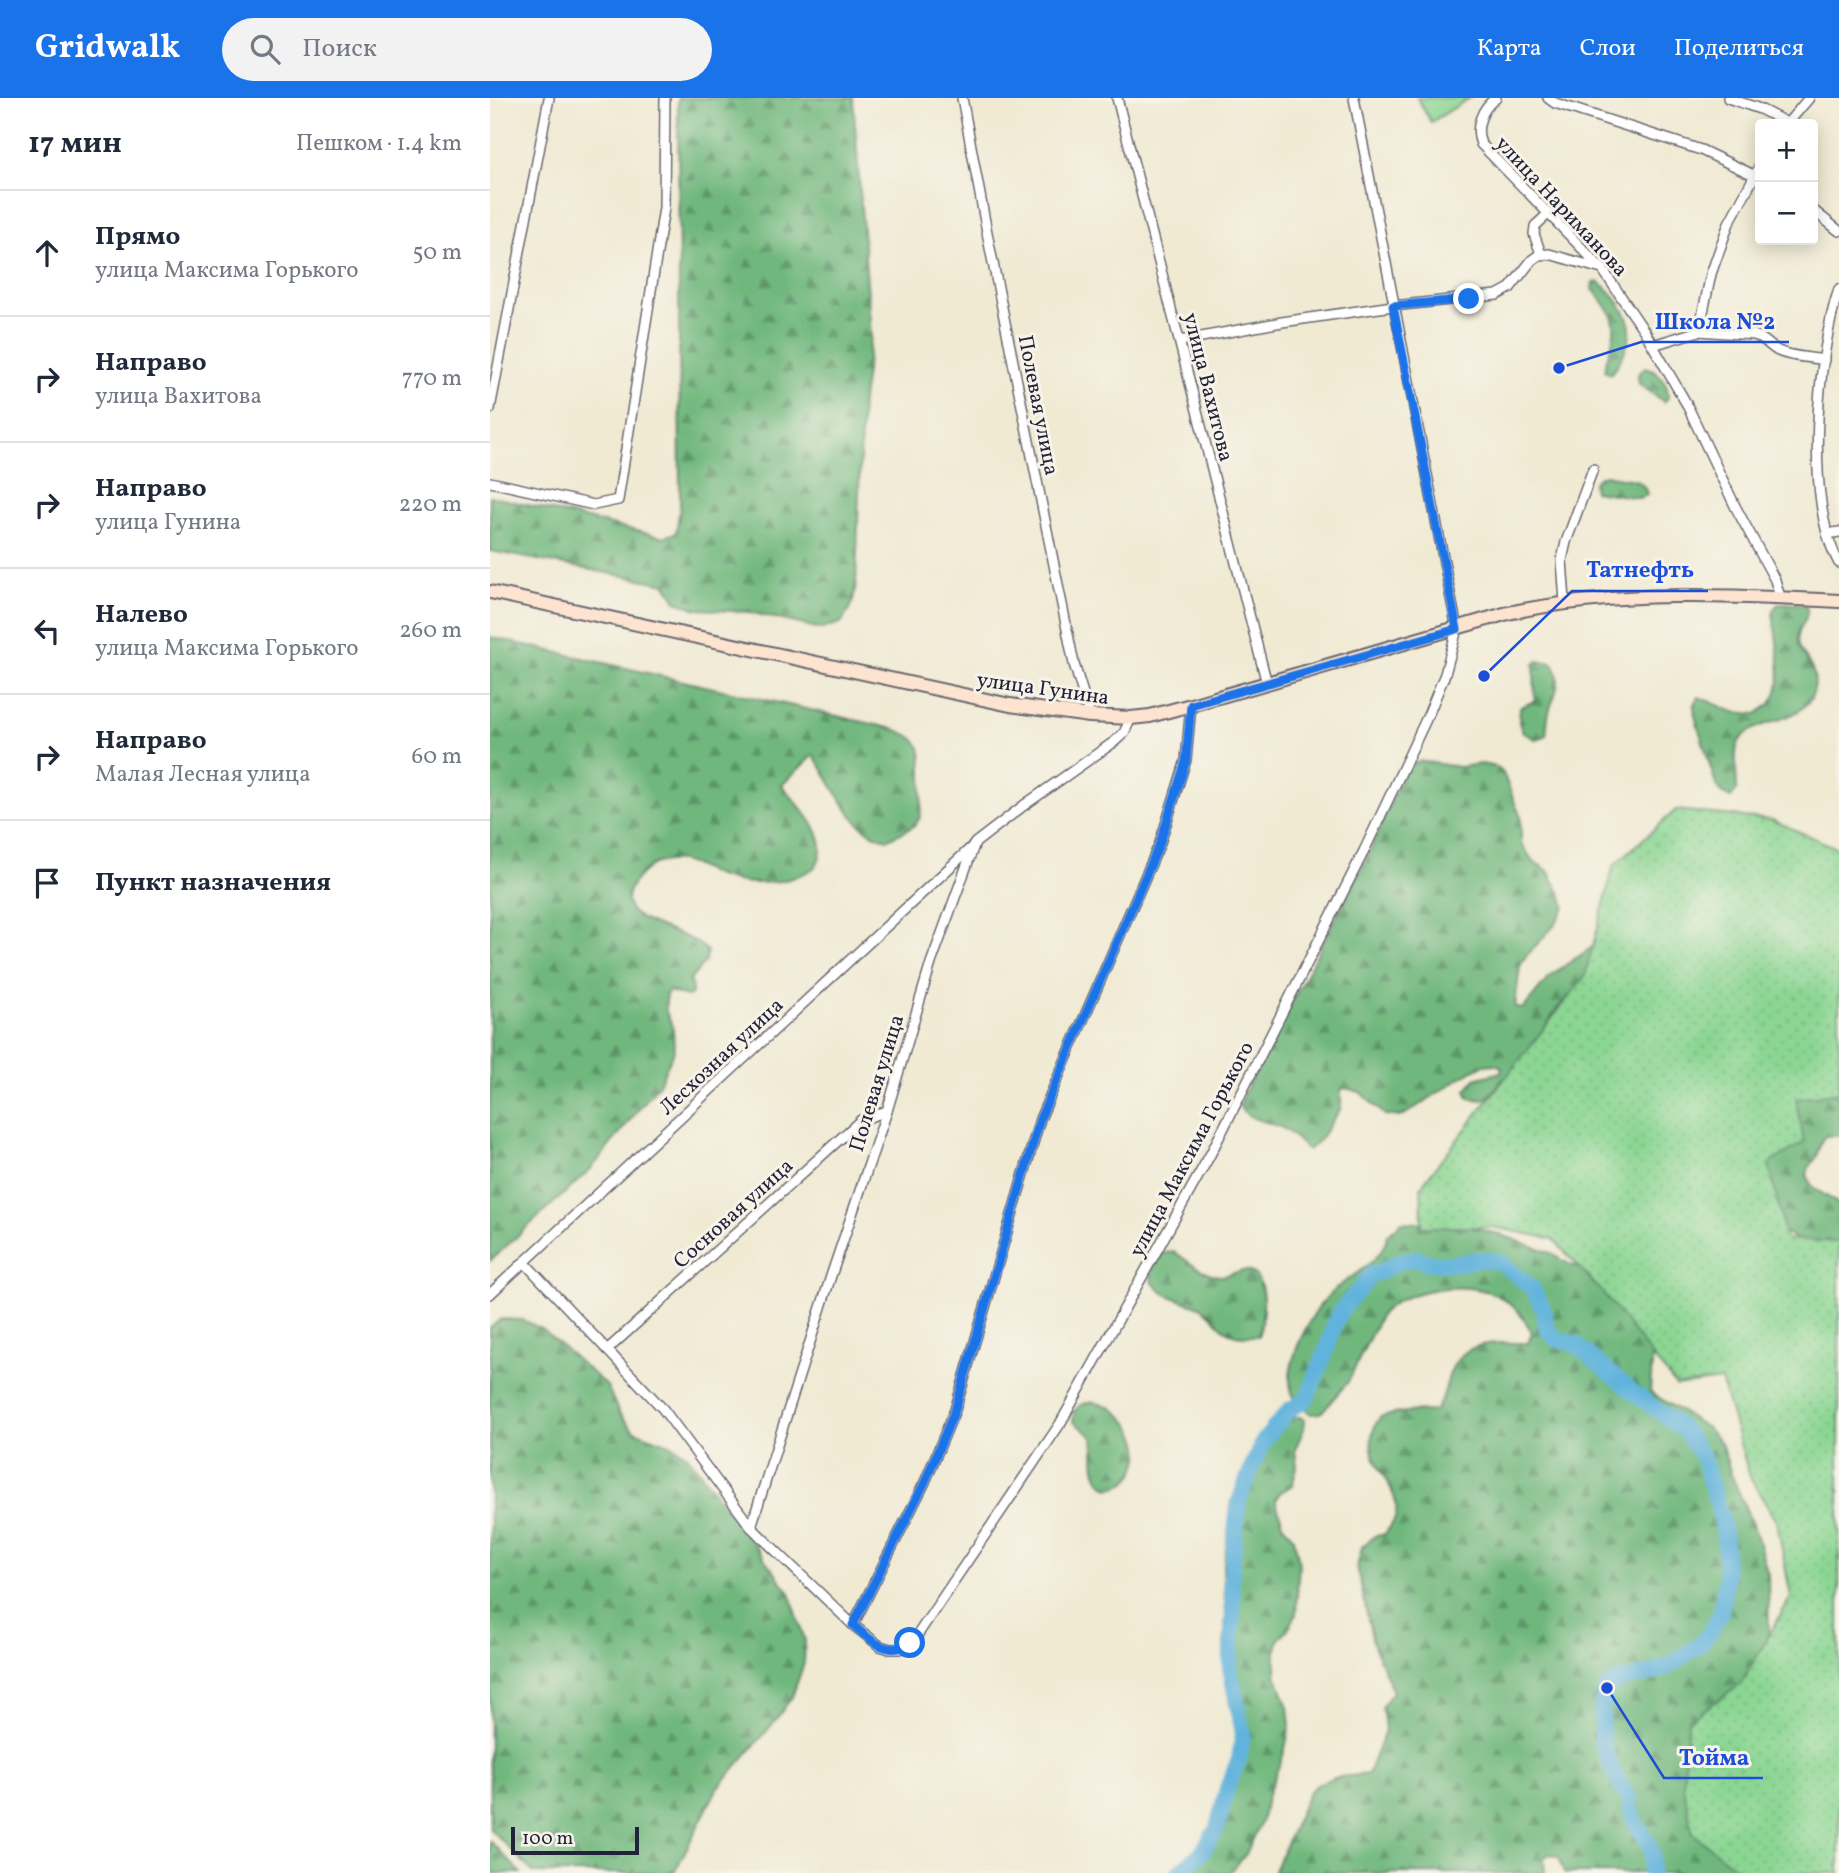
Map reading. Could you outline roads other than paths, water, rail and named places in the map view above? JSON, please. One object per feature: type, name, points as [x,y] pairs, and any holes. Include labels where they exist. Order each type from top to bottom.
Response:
[{"type":"main road","name":"улица Гунина","points":[[490,592],[964,696],[1090,716],[1131,718],[1150,716],[1267,684],[1508,613],[1566,603],[1642,596],[1780,597],[1839,601]]},
{"type":"street","points":[[490,410],[549,98]]},
{"type":"street","points":[[490,482],[594,505],[618,500],[664,208],[665,98]]},
{"type":"street","name":"Полевая улица","points":[[962,98],[1071,650],[1090,716]]},
{"type":"street","name":"улица Вахитова","points":[[1117,98],[1267,684]]},
{"type":"street","name":"улица Максима Горького","points":[[524,1262],[663,1409],[751,1527],[867,1637],[885,1648],[900,1649],[914,1640],[1060,1424],[1210,1155],[1364,851],[1445,674],[1457,629],[1354,98]]},
{"type":"street","name":"улица Нариманова","points":[[1496,98],[1488,104],[1481,118],[1477,134],[1481,144],[1603,270],[1653,345],[1686,403],[1780,597]]},
{"type":"street","points":[[1548,98],[1555,103],[1698,149],[1755,176]]},
{"type":"street","points":[[1728,98],[1779,119]]},
{"type":"street","points":[[1792,119],[1809,98]]},
{"type":"street","points":[[1699,331],[1712,274],[1729,223],[1755,182]]},
{"type":"street","points":[[1541,254],[1534,234],[1535,226],[1548,214]]},
{"type":"street","points":[[1818,214],[1839,231]]},
{"type":"street","points":[[1180,341],[1393,306],[1497,295],[1510,288],[1532,260],[1541,254],[1603,270]]},
{"type":"street","points":[[1839,289],[1824,360],[1818,410],[1818,463],[1827,534],[1839,563]]},
{"type":"street","points":[[1653,345],[1699,331],[1754,335],[1762,337],[1775,350],[1783,353],[1824,360]]},
{"type":"street","points":[[1566,603],[1562,560],[1592,469]]},
{"type":"street","points":[[1827,534],[1839,531]]},
{"type":"street","points":[[853,1625],[925,1482],[955,1410],[1040,1119],[1160,843],[1186,761],[1191,705]]},
{"type":"street","points":[[975,844],[1023,806],[1114,742],[1124,733],[1131,718]]},
{"type":"street","name":"Полевая улица","points":[[751,1527],[887,1111],[931,963],[975,844]]},
{"type":"street","name":"Лесхозная улица","points":[[490,1294],[975,844]]},
{"type":"street","name":"Сосновая улица","points":[[607,1350],[862,1121],[887,1111]]},
{"type":"waterway","points":[[1178,1873],[1202,1852],[1217,1828],[1227,1788],[1239,1759],[1243,1734],[1230,1668],[1233,1613],[1231,1576],[1238,1504],[1253,1464],[1264,1440],[1289,1410],[1306,1400],[1335,1322],[1343,1308],[1372,1274],[1400,1261],[1418,1258],[1429,1263],[1457,1263],[1481,1259],[1500,1262],[1532,1288],[1543,1308],[1547,1329],[1558,1340],[1574,1343],[1685,1431],[1703,1458],[1721,1517],[1725,1541],[1726,1578],[1721,1612],[1700,1644],[1671,1665],[1653,1673],[1615,1682],[1607,1688],[1602,1702],[1602,1745],[1618,1782],[1630,1800],[1631,1812],[1637,1826],[1648,1842],[1652,1854],[1651,1873]]},
{"type":"place","name":"Школа №2","points":[[1559,368]]},
{"type":"place","name":"Татнефть","points":[[1484,676]]},
{"type":"place","name":"Тойма","points":[[1607,1688]]}]
